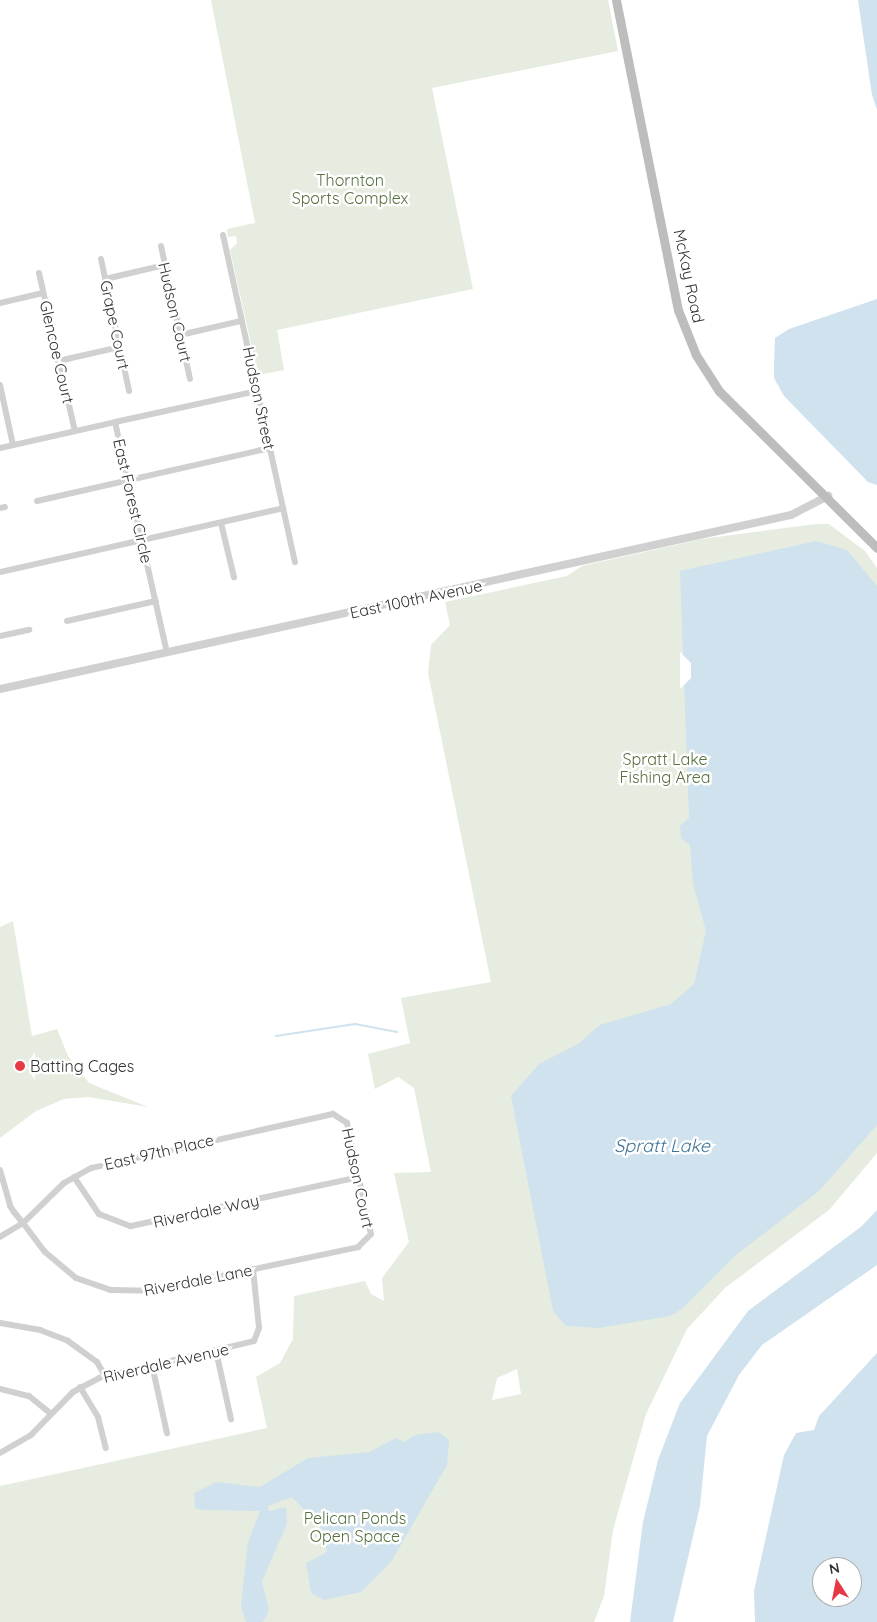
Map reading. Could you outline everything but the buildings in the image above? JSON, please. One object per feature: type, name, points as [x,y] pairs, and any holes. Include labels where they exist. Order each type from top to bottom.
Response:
[{"type":"main road","name":"McKay Road","points":[[616,0],[678,310],[688,336],[720,391],[828,496],[877,548]]},
{"type":"street","name":"Hudson Street","points":[[223,235],[294,562]]},
{"type":"street","name":"Hudson Court","points":[[161,246],[190,378]]},
{"type":"street","name":"Grape Court","points":[[101,259],[129,391]]},
{"type":"street","points":[[105,279],[165,265]]},
{"type":"street","name":"Glencoe Court","points":[[39,273],[75,432]]},
{"type":"street","points":[[0,303],[43,293]]},
{"type":"street","points":[[180,335],[241,321]]},
{"type":"street","points":[[58,361],[120,347]]},
{"type":"street","points":[[0,385],[14,445]]},
{"type":"street","points":[[115,422],[257,391]]},
{"type":"street","name":"East Forest Circle","points":[[0,448],[115,422],[167,652]]},
{"type":"street","points":[[37,501],[270,448]]},
{"type":"street","name":"East 100th Avenue","points":[[0,690],[792,515],[828,496]]},
{"type":"street","points":[[0,572],[283,508]]},
{"type":"street","points":[[221,523],[234,577]]},
{"type":"street","points":[[68,621],[156,601]]},
{"type":"street","points":[[0,636],[29,630]]},
{"type":"street","name":"Hudson Court","points":[[339,1115],[347,1124],[371,1231],[366,1243]]},
{"type":"street","name":"East 97th Place","points":[[0,1237],[23,1223],[74,1177],[117,1161],[339,1115]]},
{"type":"street","name":"Riverdale Lane","points":[[0,1170],[2,1185],[10,1206],[65,1270],[111,1290],[150,1291],[366,1243]]},
{"type":"street","name":"Riverdale Way","points":[[74,1177],[99,1214],[131,1226],[359,1177]]},
{"type":"street","name":"Riverdale Avenue","points":[[0,1453],[31,1435],[80,1388],[105,1376],[249,1344],[258,1336],[253,1269]]},
{"type":"street","points":[[0,1323],[40,1330],[68,1341],[97,1362],[105,1376]]},
{"type":"street","points":[[216,1351],[231,1419]]},
{"type":"street","points":[[152,1365],[167,1433]]},
{"type":"street","points":[[80,1388],[98,1417],[106,1448]]},
{"type":"street","points":[[0,1390],[29,1396],[51,1414]]},
{"type":"green space","name":"Thornton Sports Complex","points":[[211,0],[608,0],[618,51],[432,88],[473,289],[277,330],[284,370],[258,375],[230,250],[237,243],[236,236],[228,237],[227,229],[255,223]]},
{"type":"green space","name":"Spratt Lake Fishing Area","points":[[816,524],[829,524],[865,551],[877,568],[877,1153],[829,1210],[725,1288],[687,1329],[646,1414],[613,1530],[604,1596],[594,1622],[0,1622],[0,1486],[267,1428],[256,1377],[280,1363],[293,1339],[294,1296],[365,1281],[371,1294],[384,1301],[382,1278],[409,1242],[394,1173],[431,1172],[414,1088],[398,1077],[375,1089],[368,1054],[410,1043],[401,998],[491,982],[428,673],[431,645],[450,625],[445,602],[567,576],[582,566],[702,539]],"holes":[[[517,1369],[521,1394],[492,1400],[497,1378]]]},
{"type":"green space","points":[[13,921],[32,1036],[57,1029],[68,1056],[89,1083],[148,1107],[89,1097],[64,1099],[36,1111],[0,1138],[0,927]]},
{"type":"water","points":[[858,0],[877,0],[877,110],[872,95]]},
{"type":"water","points":[[877,299],[877,485],[868,482],[784,396],[774,378],[774,365],[775,338],[789,329]]},
{"type":"water","name":"Spratt Lake","points":[[816,541],[847,550],[877,586],[877,1125],[819,1191],[736,1255],[682,1309],[670,1316],[599,1328],[566,1326],[553,1311],[511,1096],[539,1064],[578,1044],[600,1025],[671,1004],[694,984],[706,931],[693,884],[690,845],[681,838],[680,826],[689,818],[680,571]]},
{"type":"water","points":[[877,1210],[877,1265],[762,1345],[739,1375],[707,1436],[700,1506],[673,1622],[630,1622],[643,1522],[658,1460],[680,1403],[748,1311],[862,1226]]},
{"type":"water","points":[[877,1353],[877,1622],[755,1622],[754,1591],[784,1455],[796,1433],[814,1430],[819,1416]]},
{"type":"water","points":[[438,1432],[449,1440],[447,1465],[391,1562],[361,1592],[324,1600],[311,1593],[306,1563],[327,1552],[321,1528],[292,1497],[268,1506],[269,1511],[286,1507],[287,1524],[262,1581],[269,1611],[263,1622],[246,1622],[241,1606],[248,1542],[260,1511],[202,1510],[195,1508],[194,1493],[217,1482],[260,1487],[308,1458],[369,1452],[396,1438],[404,1442],[415,1435]]},
{"type":"pier","points":[[680,652],[691,663],[691,678],[680,689]]},
{"type":"waterway","points":[[276,1036],[355,1024],[397,1032]]},
{"type":"place","name":"Batting Cages","points":[[20,1066]]},
{"type":"park label","name":"Pelican Ponds Open Space","points":[[355,1527]]}]
